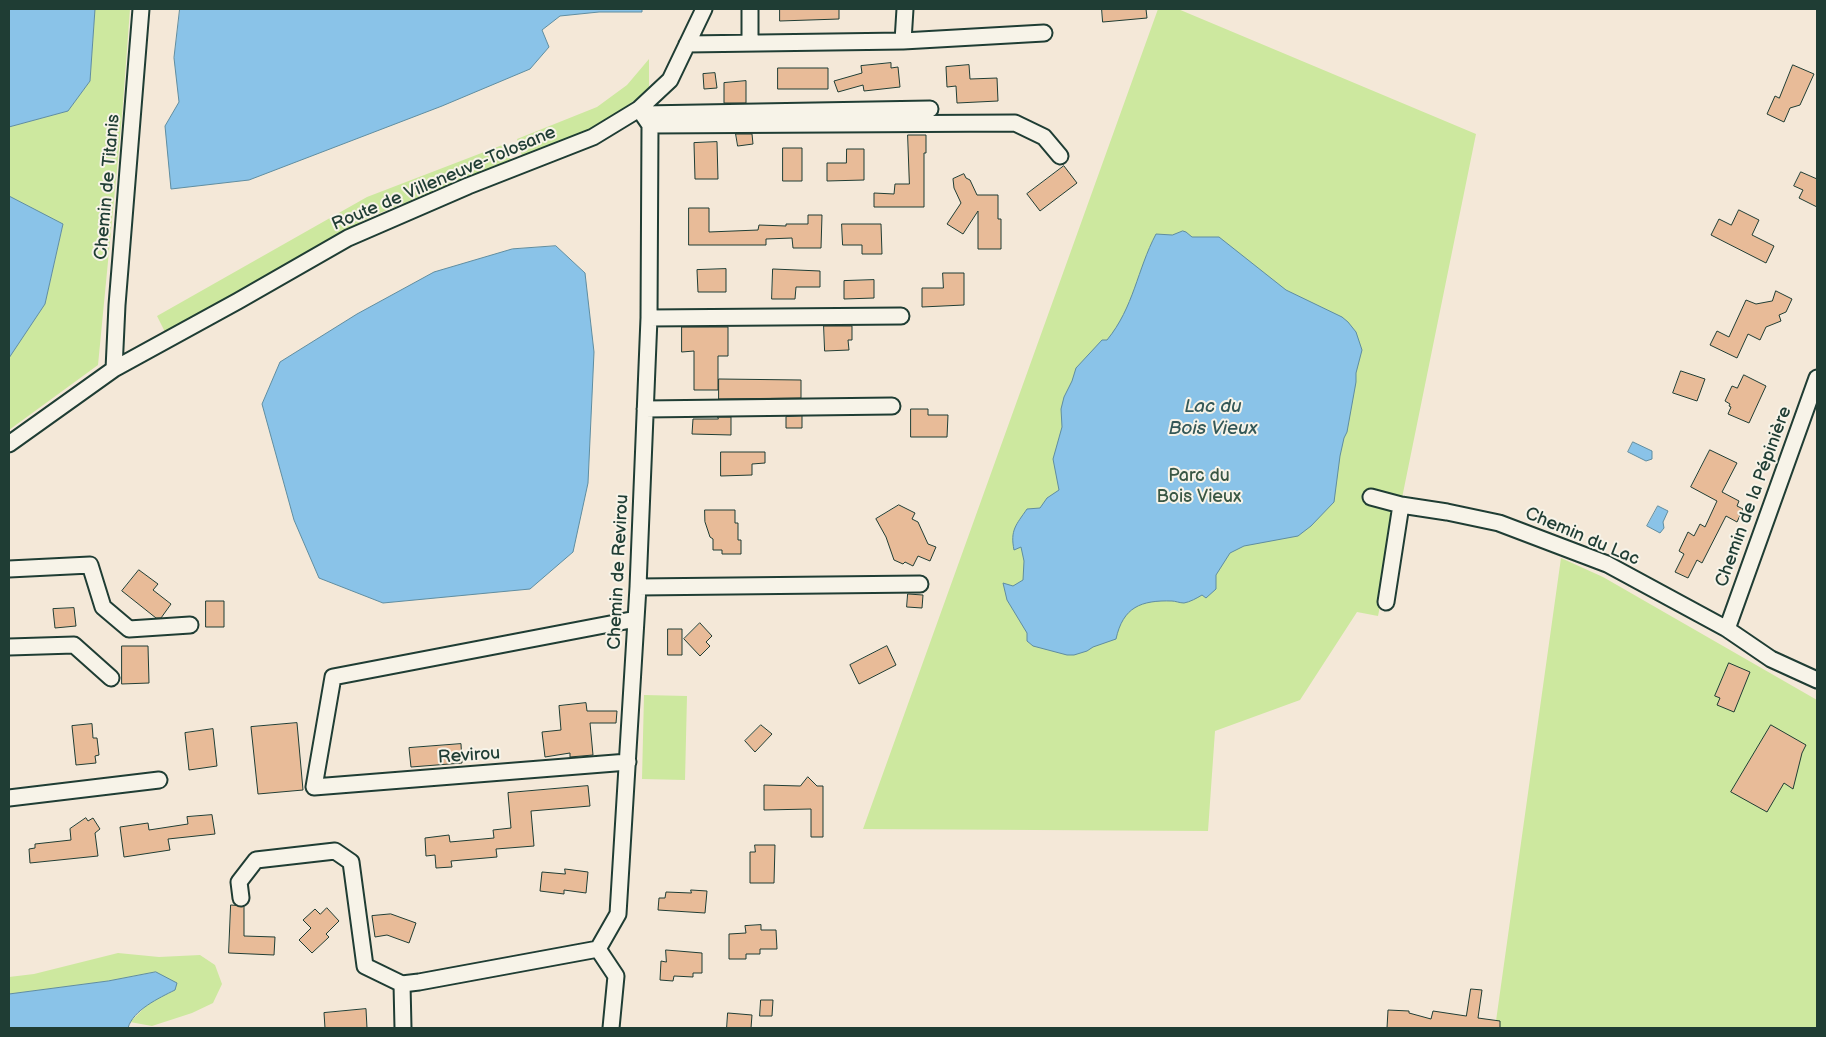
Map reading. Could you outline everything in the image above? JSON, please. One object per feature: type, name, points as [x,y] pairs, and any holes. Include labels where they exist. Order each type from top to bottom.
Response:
[{"type":"street","name":"Chemin de Titanis","points":[[114,369],[117,305],[141,9]]},
{"type":"street","name":"Route de Villeneuve-Tolosane","points":[[9,444],[114,369],[348,238],[468,186],[593,138],[644,116],[670,80],[704,9]]},
{"type":"street","points":[[750,9],[750,43]]},
{"type":"street","points":[[903,41],[905,9]]},
{"type":"street","points":[[688,44],[903,41],[1044,33]]},
{"type":"street","points":[[644,116],[930,109]]},
{"type":"street","points":[[644,116],[1015,123],[1044,137],[1060,156]]},
{"type":"street","name":"Chemin de Revirou","points":[[598,950],[618,914],[638,587],[650,318],[644,116]]},
{"type":"street","points":[[650,318],[901,316]]},
{"type":"street","name":"Chemin de la Pépinière","points":[[1727,629],[1817,378]]},
{"type":"street","points":[[645,409],[892,406]]},
{"type":"street","name":"Chemin du Lac","points":[[1370,497],[1401,505],[1499,523],[1607,564],[1727,629],[1771,659],[1817,680]]},
{"type":"street","points":[[1386,602],[1401,505]]},
{"type":"street","points":[[9,569],[90,565],[104,607],[129,629],[190,625]]},
{"type":"street","points":[[638,587],[920,584]]},
{"type":"street","name":"Revirou","points":[[628,762],[314,787],[333,677],[636,619]]},
{"type":"street","points":[[9,647],[74,645],[111,678]]},
{"type":"street","points":[[9,798],[159,780]]},
{"type":"street","points":[[242,898],[239,882],[256,860],[335,851],[351,862],[365,966],[402,984],[598,950],[616,976],[611,1028]]},
{"type":"street","points":[[402,984],[403,1028]]},
{"type":"green space","points":[[95,9],[130,9],[122,117],[98,365],[9,430],[9,358],[45,304],[63,225],[9,196],[9,127],[68,111],[90,81]]},
{"type":"green space","name":"Parc du Bois Vieux","points":[[1158,9],[1178,9],[1476,134],[1378,616],[1357,612],[1300,700],[1215,731],[1208,831],[863,829]]},
{"type":"green space","points":[[649,59],[649,87],[622,110],[607,120],[556,145],[522,156],[517,139],[597,107],[627,85]]},
{"type":"green space","points":[[505,144],[511,160],[370,217],[165,332],[157,316],[367,197]]},
{"type":"green space","points":[[1561,558],[1603,577],[1817,700],[1817,1028],[1495,1028]]},
{"type":"green space","points":[[644,695],[687,696],[685,780],[642,779]]},
{"type":"green space","points":[[118,953],[159,957],[200,955],[215,965],[222,984],[213,1003],[192,1013],[152,1026],[130,1022],[150,1002],[175,990],[156,972],[108,981],[9,994],[9,977],[34,974]]},
{"type":"water","points":[[9,9],[95,9],[90,81],[68,111],[9,127]]},
{"type":"water","points":[[180,9],[642,9],[642,12],[599,12],[560,16],[542,30],[549,47],[530,69],[442,106],[249,180],[171,189],[165,126],[179,102],[174,58]]},
{"type":"water","points":[[9,196],[63,224],[45,304],[9,358]]},
{"type":"water","name":"Lac du Bois Vieux","points":[[1183,231],[1192,237],[1219,237],[1286,290],[1342,317],[1356,332],[1362,350],[1356,373],[1347,432],[1340,456],[1334,502],[1311,526],[1298,536],[1244,546],[1230,553],[1216,575],[1216,589],[1206,598],[1202,595],[1184,603],[1161,601],[1143,604],[1135,608],[1123,619],[1116,639],[1074,655],[1067,655],[1033,646],[1027,641],[1027,633],[1007,600],[1003,583],[1013,586],[1023,580],[1024,561],[1021,547],[1014,550],[1013,532],[1027,509],[1040,508],[1047,498],[1059,490],[1053,459],[1062,427],[1061,409],[1064,397],[1076,368],[1102,340],[1107,340],[1116,327],[1123,315],[1156,234],[1172,235]]},
{"type":"water","points":[[556,246],[585,273],[594,352],[588,483],[573,552],[530,589],[383,603],[319,578],[294,520],[262,404],[280,362],[357,314],[434,272],[512,249]]},
{"type":"water","points":[[1633,442],[1652,451],[1652,459],[1646,461],[1628,452]]},
{"type":"water","points":[[1658,506],[1668,511],[1663,522],[1664,528],[1660,533],[1647,526]]},
{"type":"water","points":[[156,972],[177,983],[175,990],[141,1010],[128,1028],[9,1028],[9,994],[108,981]]},
{"type":"building","points":[[780,9],[839,9],[839,19],[780,21]]},
{"type":"building","points":[[1102,9],[1146,9],[1147,18],[1103,22]]},
{"type":"building","points":[[891,63],[891,68],[898,67],[900,87],[864,91],[863,85],[838,92],[834,81],[862,73],[861,66]]},
{"type":"building","points":[[969,65],[970,79],[997,78],[998,101],[957,103],[956,86],[947,87],[946,67]]},
{"type":"building","points":[[1793,65],[1814,74],[1800,105],[1790,108],[1784,122],[1767,114],[1775,96],[1779,98]]},
{"type":"building","points":[[778,68],[828,68],[828,89],[778,89]]},
{"type":"building","points":[[715,73],[717,88],[704,89],[703,74]]},
{"type":"building","points":[[746,81],[746,103],[724,103],[724,83]]},
{"type":"building","points":[[736,134],[752,134],[753,144],[738,146]]},
{"type":"building","points":[[908,135],[926,135],[924,207],[874,207],[874,193],[894,194],[895,184],[909,184]]},
{"type":"building","points":[[717,142],[718,179],[695,179],[694,143]]},
{"type":"building","points":[[783,148],[802,148],[802,181],[783,181]]},
{"type":"building","points":[[847,149],[864,149],[864,180],[827,181],[827,163],[846,163]]},
{"type":"building","points":[[1064,166],[1077,183],[1040,211],[1027,194]]},
{"type":"building","points":[[1801,172],[1817,179],[1817,207],[1799,198],[1803,190],[1794,186]]},
{"type":"building","points":[[964,174],[970,180],[977,195],[998,195],[998,219],[1001,219],[1001,249],[978,249],[978,211],[963,234],[947,224],[961,203],[954,188],[953,179]]},
{"type":"building","points":[[689,208],[709,208],[709,232],[758,230],[759,225],[786,226],[786,224],[808,224],[808,215],[822,215],[821,248],[793,248],[792,238],[766,239],[766,245],[689,245]]},
{"type":"building","points":[[1739,210],[1759,220],[1752,235],[1774,246],[1766,263],[1711,235],[1719,219],[1731,225]]},
{"type":"building","points":[[842,224],[881,224],[882,254],[862,254],[862,245],[843,245]]},
{"type":"building","points":[[726,269],[726,292],[698,292],[697,270]]},
{"type":"building","points":[[773,269],[820,271],[820,287],[796,287],[795,299],[772,299]]},
{"type":"building","points":[[943,273],[964,273],[964,305],[922,307],[922,288],[943,288]]},
{"type":"building","points":[[874,280],[874,298],[844,299],[844,281]]},
{"type":"building","points":[[1776,291],[1792,299],[1786,312],[1779,315],[1781,321],[1766,327],[1760,340],[1748,334],[1737,358],[1710,345],[1717,331],[1729,337],[1746,300],[1756,304],[1772,301]]},
{"type":"building","points":[[824,326],[852,326],[852,340],[848,340],[849,350],[825,351]]},
{"type":"building","points":[[682,327],[728,327],[728,356],[718,356],[718,390],[694,390],[694,351],[682,352]]},
{"type":"building","points":[[1681,371],[1705,379],[1697,401],[1673,393]]},
{"type":"building","points":[[1744,375],[1766,386],[1749,423],[1728,414],[1731,407],[1725,401],[1732,386],[1737,388]]},
{"type":"building","points":[[719,379],[801,380],[801,398],[719,399]]},
{"type":"building","points":[[911,409],[928,409],[928,415],[948,415],[947,437],[911,437]]},
{"type":"building","points":[[802,416],[802,428],[786,428],[786,417]]},
{"type":"building","points":[[718,417],[731,417],[731,435],[692,434],[693,419],[718,419]]},
{"type":"building","points":[[1710,450],[1737,463],[1722,492],[1739,501],[1737,506],[1743,509],[1737,522],[1726,516],[1702,563],[1697,560],[1688,578],[1675,572],[1684,554],[1679,551],[1688,532],[1694,536],[1700,524],[1705,527],[1717,501],[1691,487]]},
{"type":"building","points":[[721,452],[765,452],[765,463],[752,464],[752,475],[721,476]]},
{"type":"building","points":[[899,505],[915,513],[912,519],[918,522],[928,544],[936,547],[930,561],[918,556],[913,566],[894,560],[886,537],[876,519]]},
{"type":"building","points":[[705,510],[735,510],[735,523],[738,523],[738,540],[741,540],[741,554],[722,554],[722,550],[713,550],[713,539],[710,537],[705,522]]},
{"type":"building","points":[[139,570],[158,584],[153,590],[171,604],[161,618],[156,618],[122,591]]},
{"type":"building","points":[[908,594],[923,595],[922,608],[907,607]]},
{"type":"building","points":[[206,601],[224,601],[224,627],[206,627]]},
{"type":"building","points":[[74,608],[76,626],[55,628],[53,609]]},
{"type":"building","points":[[700,623],[712,636],[706,642],[710,646],[700,656],[684,639]]},
{"type":"building","points":[[668,629],[682,629],[682,655],[668,655]]},
{"type":"building","points":[[122,646],[148,646],[149,683],[122,684]]},
{"type":"building","points":[[887,646],[896,665],[859,684],[850,665]]},
{"type":"building","points":[[1729,663],[1750,672],[1734,712],[1717,705],[1720,698],[1715,696]]},
{"type":"building","points":[[586,703],[587,711],[617,711],[616,723],[590,723],[593,755],[570,757],[570,753],[545,757],[542,732],[561,730],[559,706]]},
{"type":"building","points":[[297,723],[303,790],[258,794],[251,727]]},
{"type":"building","points":[[92,724],[93,738],[97,738],[99,755],[95,756],[96,763],[76,765],[72,726]]},
{"type":"building","points":[[761,725],[772,734],[755,752],[745,741]]},
{"type":"building","points":[[1771,725],[1806,745],[1802,753],[1793,789],[1784,783],[1767,812],[1731,792]]},
{"type":"building","points":[[213,729],[217,766],[189,770],[185,733]]},
{"type":"building","points":[[461,744],[462,763],[411,767],[409,748]]},
{"type":"building","points":[[808,777],[817,786],[823,786],[823,837],[811,837],[811,809],[764,810],[764,785],[800,786]]},
{"type":"building","points":[[588,786],[590,806],[531,811],[534,846],[496,849],[497,857],[451,861],[452,867],[436,868],[435,855],[426,856],[425,838],[449,835],[450,842],[494,838],[493,830],[511,828],[508,793]]},
{"type":"building","points":[[212,815],[215,834],[168,839],[170,850],[124,857],[120,827],[148,823],[149,830],[188,824],[187,817]]},
{"type":"building","points":[[86,818],[88,821],[93,818],[100,829],[95,833],[98,856],[30,863],[29,849],[35,848],[35,844],[71,840],[70,829]]},
{"type":"building","points":[[755,845],[775,845],[774,883],[750,883],[750,852],[755,852]]},
{"type":"building","points":[[565,869],[588,872],[586,893],[564,890],[564,894],[540,891],[542,872],[565,874]]},
{"type":"building","points":[[691,890],[707,891],[705,913],[658,910],[659,898],[665,898],[666,892],[691,893]]},
{"type":"building","points":[[231,905],[244,906],[244,936],[275,937],[274,955],[229,953]]},
{"type":"building","points":[[327,908],[339,921],[326,934],[329,937],[312,953],[299,940],[311,928],[303,920],[315,909],[320,914]]},
{"type":"building","points":[[391,914],[416,923],[409,943],[387,935],[375,937],[372,916]]},
{"type":"building","points":[[761,925],[761,930],[776,930],[777,949],[760,949],[760,954],[746,954],[746,959],[729,959],[729,934],[746,933],[745,926]]},
{"type":"building","points":[[666,950],[702,953],[702,973],[693,973],[693,977],[674,976],[673,981],[660,980],[661,961],[666,962]]},
{"type":"building","points":[[1471,989],[1482,990],[1478,1018],[1500,1021],[1500,1028],[1387,1028],[1388,1010],[1409,1011],[1409,1013],[1431,1019],[1433,1011],[1466,1016]]},
{"type":"building","points":[[761,1000],[773,1000],[772,1016],[760,1016]]},
{"type":"building","points":[[366,1009],[367,1028],[325,1028],[324,1013]]},
{"type":"building","points":[[728,1013],[752,1015],[751,1028],[727,1028]]}]
